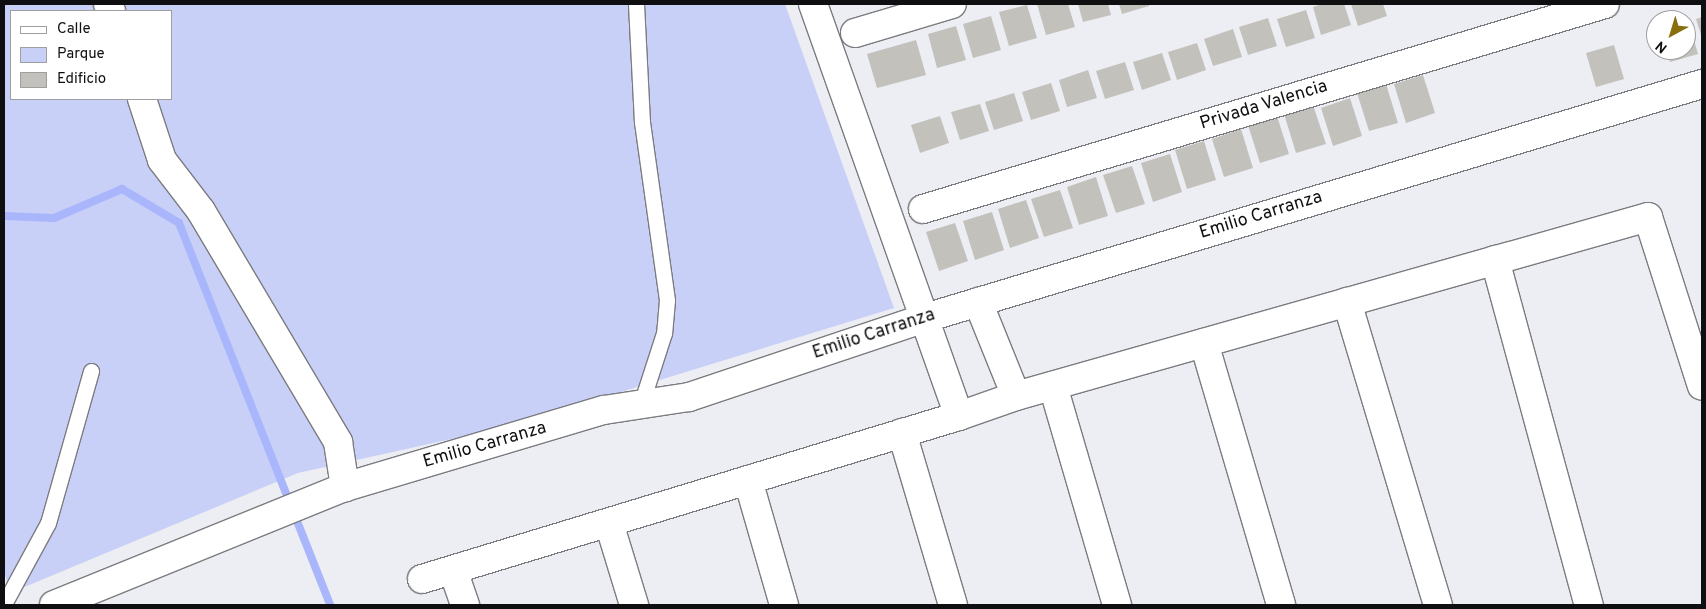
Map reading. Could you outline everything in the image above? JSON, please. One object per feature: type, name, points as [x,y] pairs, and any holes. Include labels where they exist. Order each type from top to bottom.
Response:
[{"type":"street","points":[[813,4],[922,319],[959,416]]},
{"type":"street","points":[[855,33],[952,4]]},
{"type":"street","name":"Privada Valencia","points":[[923,209],[1575,8],[1605,4]]},
{"type":"street","name":"Emilio Carranza","points":[[54,605],[345,487],[604,410],[688,397],[922,319],[1702,84]]},
{"type":"street","points":[[142,100],[162,160],[201,211],[338,442],[345,487]]},
{"type":"street","points":[[422,579],[959,416],[1016,396],[1648,217],[1702,386]]},
{"type":"street","points":[[1495,260],[1588,605]]},
{"type":"street","points":[[978,302],[1016,396]]},
{"type":"street","points":[[1347,302],[1438,605]]},
{"type":"street","points":[[1204,343],[1282,605]]},
{"type":"street","points":[[1053,386],[1117,605]]},
{"type":"street","points":[[902,433],[953,605]]},
{"type":"street","points":[[748,480],[784,605]]},
{"type":"street","points":[[609,522],[634,605]]},
{"type":"street","points":[[454,570],[465,605]]},
{"type":"lane","points":[[636,4],[642,122],[667,300],[664,333],[641,404]]},
{"type":"lane","points":[[4,604],[48,523],[91,371]]},
{"type":"green space","points":[[4,4],[785,4],[894,308],[510,426],[298,473],[10,593],[4,571]]},
{"type":"building","points":[[1037,4],[1068,4],[1075,27],[1046,35]]},
{"type":"building","points":[[1078,4],[1108,4],[1111,15],[1083,22]]},
{"type":"building","points":[[1119,4],[1149,4],[1149,6],[1122,14]]},
{"type":"building","points":[[1322,4],[1344,4],[1351,25],[1321,35],[1313,7]]},
{"type":"building","points":[[1351,4],[1383,4],[1387,16],[1358,26]]},
{"type":"building","points":[[1027,5],[1037,38],[1009,46],[999,12]]},
{"type":"building","points":[[1306,10],[1315,38],[1286,47],[1277,19]]},
{"type":"building","points":[[991,16],[1001,50],[973,58],[963,24]]},
{"type":"building","points":[[1702,17],[1702,38],[1696,19]]},
{"type":"building","points":[[1268,18],[1277,46],[1248,55],[1239,27]]},
{"type":"building","points":[[956,26],[966,60],[937,68],[928,34]]},
{"type":"building","points":[[1233,29],[1242,57],[1213,66],[1204,39]]},
{"type":"building","points":[[916,40],[926,75],[877,88],[867,54]]},
{"type":"building","points":[[1197,43],[1206,70],[1177,80],[1168,52]]},
{"type":"building","points":[[1614,45],[1624,79],[1596,87],[1586,53]]},
{"type":"building","points":[[1162,53],[1171,80],[1142,90],[1133,62]]},
{"type":"building","points":[[1125,62],[1134,90],[1105,99],[1096,71]]},
{"type":"building","points":[[1088,70],[1097,98],[1067,107],[1059,80]]},
{"type":"building","points":[[1423,75],[1435,113],[1406,123],[1394,84]]},
{"type":"building","points":[[1051,83],[1060,111],[1031,120],[1022,92]]},
{"type":"building","points":[[1386,84],[1398,123],[1369,131],[1357,93]]},
{"type":"building","points":[[1014,93],[1023,121],[994,130],[985,102]]},
{"type":"building","points":[[1350,98],[1362,136],[1333,146],[1321,108]]},
{"type":"building","points":[[980,104],[989,131],[960,140],[951,112]]},
{"type":"building","points":[[1313,105],[1326,144],[1296,153],[1284,114]]},
{"type":"building","points":[[940,116],[949,143],[920,153],[911,125]]},
{"type":"building","points":[[1277,116],[1289,154],[1260,163],[1248,125]]},
{"type":"building","points":[[1241,129],[1253,168],[1224,177],[1212,139]]},
{"type":"building","points":[[1204,141],[1216,180],[1187,189],[1175,150]]},
{"type":"building","points":[[1170,154],[1182,192],[1153,202],[1141,163]]},
{"type":"building","points":[[1132,166],[1145,204],[1116,213],[1103,175]]},
{"type":"building","points":[[1096,177],[1108,216],[1079,225],[1067,187]]},
{"type":"building","points":[[1060,190],[1073,228],[1044,237],[1031,199]]},
{"type":"building","points":[[1026,200],[1039,238],[1010,248],[998,209]]},
{"type":"building","points":[[992,212],[1004,250],[975,260],[963,221]]},
{"type":"building","points":[[955,223],[968,261],[939,271],[926,232]]},
{"type":"waterway","points":[[4,216],[54,218],[122,189],[179,223],[330,605]]}]
